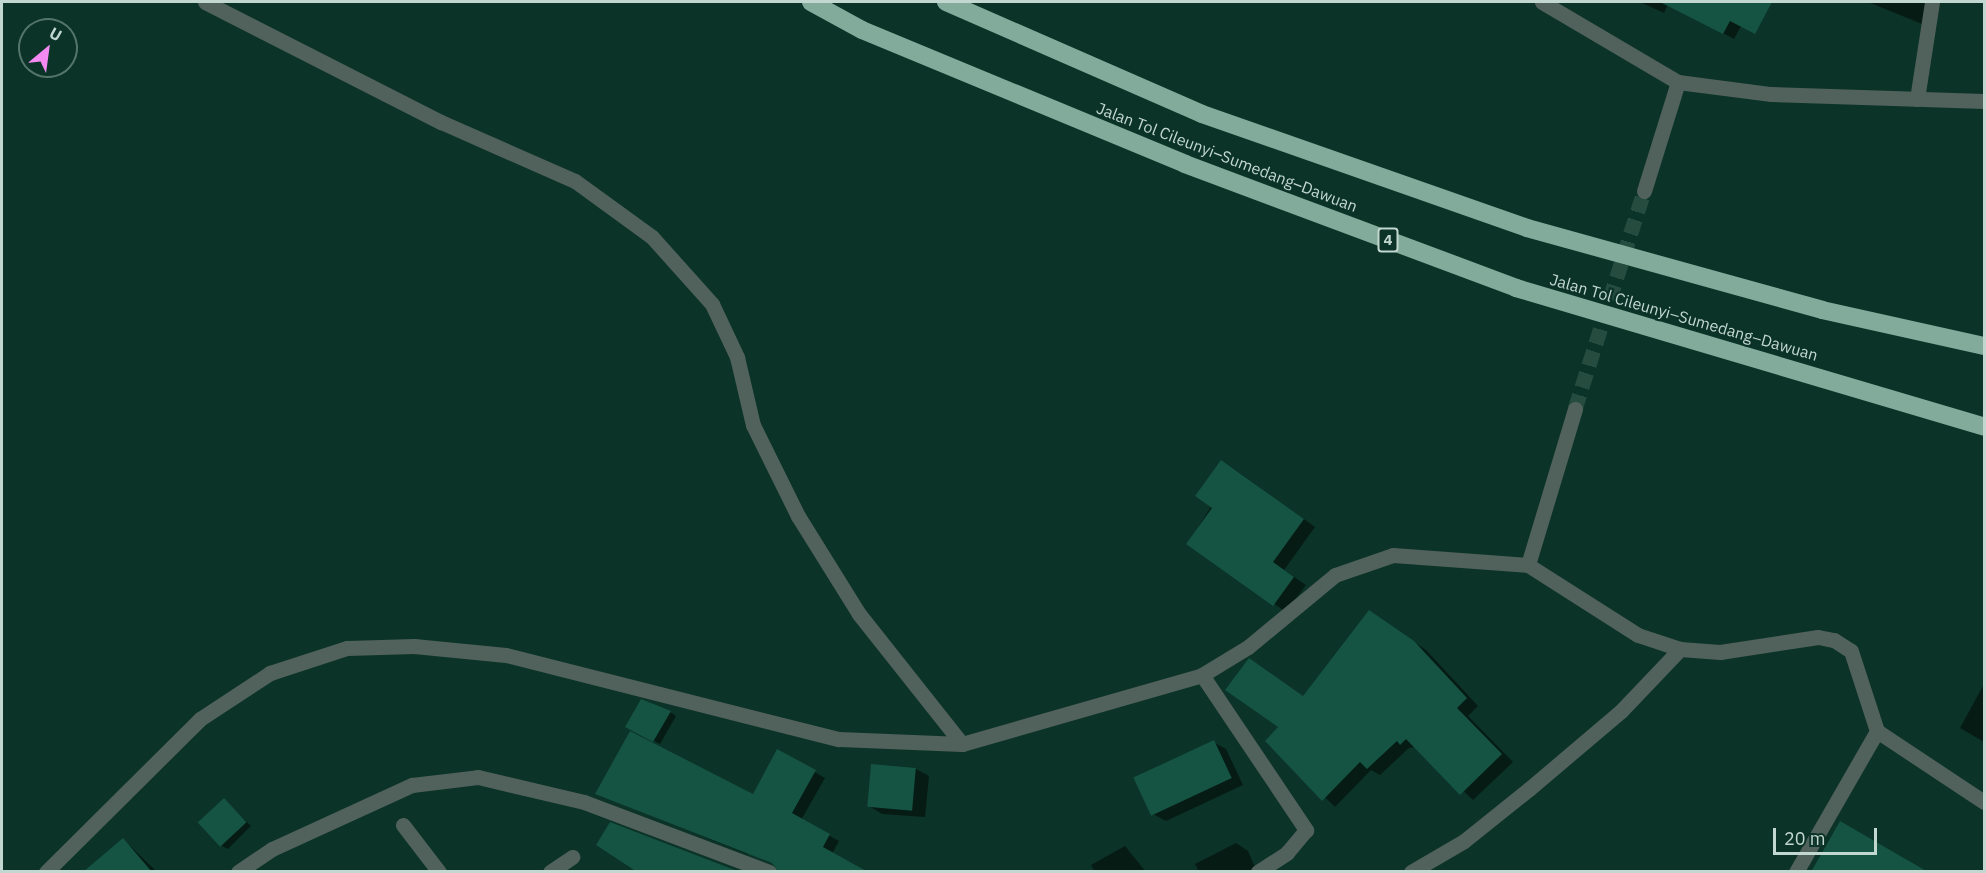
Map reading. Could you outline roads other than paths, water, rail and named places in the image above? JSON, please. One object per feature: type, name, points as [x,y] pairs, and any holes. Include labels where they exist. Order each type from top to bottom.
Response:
[{"type":"highway","name":"Jalan Tol Cileunyi–Sumedang–Dawuan","points":[[811,2],[862,30],[1185,165],[1516,288],[1984,427]]},
{"type":"highway","name":"Jalan Tol Cileunyi–Sumedang–Dawuan","points":[[946,2],[1202,114],[1527,228],[1822,310],[1984,346]]},
{"type":"street","points":[[205,2],[441,122],[575,181],[652,237],[712,304],[737,357],[753,425],[798,516],[859,614],[962,744]]},
{"type":"street","points":[[1542,2],[1678,82],[1771,94],[1984,102]]},
{"type":"street","points":[[1917,99],[1932,2]]},
{"type":"street","points":[[1644,190],[1678,82]]},
{"type":"street","points":[[1528,565],[1575,409]]},
{"type":"street","points":[[46,872],[200,719],[270,673],[347,648],[414,646],[506,655],[839,740],[962,744],[1202,675],[1248,647],[1335,575],[1393,555],[1528,565],[1638,635],[1680,649],[1720,652],[1818,637],[1834,640],[1851,651],[1877,731],[1984,802]]},
{"type":"street","points":[[1411,872],[1464,841],[1529,789],[1621,711],[1680,649]]},
{"type":"street","points":[[1202,675],[1306,830],[1287,853],[1258,872]]},
{"type":"street","points":[[1796,872],[1877,731]]},
{"type":"street","points":[[238,872],[272,849],[411,785],[478,777],[584,802],[769,872]]},
{"type":"street","points":[[403,825],[439,872]]},
{"type":"street","points":[[550,872],[572,857]]},
{"type":"tunnel","points":[[1575,409],[1644,191]]}]
